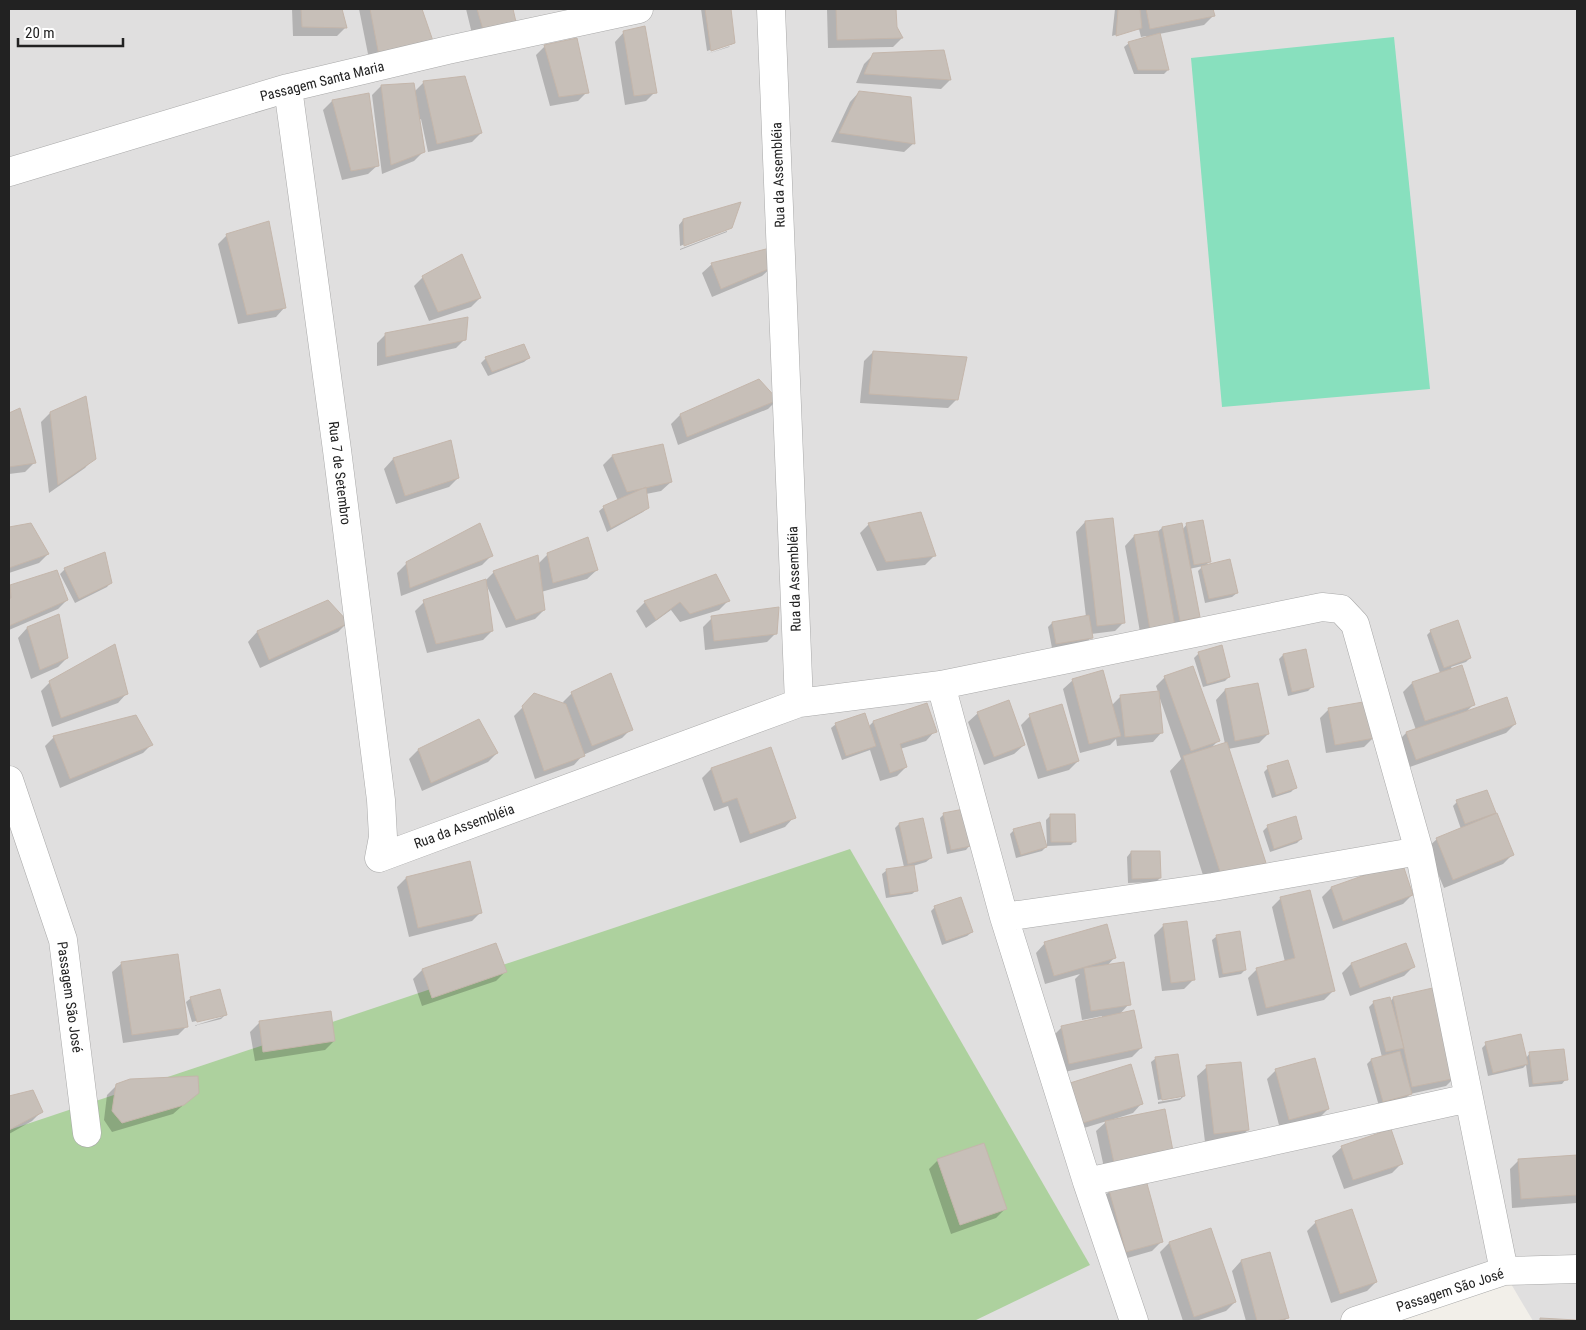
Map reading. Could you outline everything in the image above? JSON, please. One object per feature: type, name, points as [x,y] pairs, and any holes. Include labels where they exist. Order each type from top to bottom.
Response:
[{"type":"street","name":"Passagem Santa Maria","points":[[9,172],[288,88],[448,50],[639,9]]},
{"type":"street","name":"Rua da Assembléia","points":[[379,858],[799,703],[771,9]]},
{"type":"street","name":"Rua 7 de Setembro","points":[[288,88],[336,440],[380,790],[383,836],[379,858]]},
{"type":"street","points":[[799,703],[941,685],[1322,607],[1341,609],[1354,624],[1419,851],[1504,1272]]},
{"type":"street","points":[[941,685],[1004,917],[1087,1182],[1134,1321]]},
{"type":"street","name":"Passagem São José","points":[[9,780],[63,940],[88,1133]]},
{"type":"street","points":[[1004,917],[1213,887],[1419,851]]},
{"type":"street","points":[[1087,1182],[1469,1098]]},
{"type":"street","name":"Passagem São José","points":[[1355,1321],[1416,1311],[1504,1272],[1563,1268],[1577,1269]]},
{"type":"shaded area","points":[[9,9],[1577,9],[1577,1321],[1533,1321],[1504,1272],[1357,1321],[9,1321]]},
{"type":"green space","points":[[1394,37],[1430,389],[1222,407],[1191,58]]},
{"type":"green space","points":[[850,849],[1090,1265],[974,1321],[9,1321],[9,1130]]},
{"type":"building","points":[[301,9],[342,9],[347,28],[302,27]]},
{"type":"building","points":[[370,9],[422,9],[434,44],[379,56]]},
{"type":"building","points":[[477,9],[513,9],[516,22],[484,33]]},
{"type":"building","points":[[705,9],[731,9],[735,43],[711,51]]},
{"type":"building","points":[[836,9],[896,9],[897,27],[903,38],[837,40]]},
{"type":"building","points":[[1118,9],[1140,9],[1142,28],[1116,36]]},
{"type":"building","points":[[1146,9],[1213,9],[1215,16],[1150,29]]},
{"type":"building","points":[[645,26],[657,93],[634,96],[623,31]]},
{"type":"building","points":[[1160,33],[1169,70],[1138,70],[1128,42]]},
{"type":"building","points":[[577,38],[589,93],[559,97],[544,45]]},
{"type":"building","points":[[944,50],[951,80],[864,74],[873,53]]},
{"type":"building","points":[[465,76],[482,133],[437,144],[423,81]]},
{"type":"building","points":[[414,83],[425,152],[391,165],[381,85]]},
{"type":"building","points":[[859,91],[911,97],[915,144],[839,133]]},
{"type":"building","points":[[369,93],[379,166],[351,171],[332,100]]},
{"type":"building","points":[[741,202],[732,228],[684,246],[683,219]]},
{"type":"building","points":[[269,221],[286,308],[247,315],[226,234]]},
{"type":"building","points":[[770,248],[773,267],[721,289],[711,263]]},
{"type":"building","points":[[462,254],[481,298],[438,312],[422,276]]},
{"type":"building","points":[[468,317],[466,340],[386,357],[385,333]]},
{"type":"building","points":[[524,344],[530,358],[492,372],[485,357]]},
{"type":"building","points":[[873,351],[967,357],[958,400],[869,394]]},
{"type":"building","points":[[759,379],[778,400],[687,437],[680,414]]},
{"type":"building","points":[[86,396],[96,459],[58,485],[50,412]]},
{"type":"building","points":[[20,408],[36,463],[9,467],[9,413]]},
{"type":"building","points":[[451,440],[459,478],[405,496],[393,458]]},
{"type":"building","points":[[663,444],[672,482],[627,492],[612,455]]},
{"type":"building","points":[[646,487],[649,508],[611,528],[603,506]]},
{"type":"building","points":[[921,512],[936,556],[886,562],[868,523]]},
{"type":"building","points":[[1113,518],[1125,623],[1097,626],[1085,521]]},
{"type":"building","points":[[1203,520],[1211,562],[1194,565],[1186,523]]},
{"type":"building","points":[[31,523],[49,554],[9,568],[9,527]]},
{"type":"building","points":[[480,523],[493,556],[410,588],[406,562]]},
{"type":"building","points":[[1182,523],[1200,617],[1180,621],[1162,527]]},
{"type":"building","points":[[1158,531],[1175,626],[1150,630],[1134,535]]},
{"type":"building","points":[[588,537],[598,570],[553,583],[547,553]]},
{"type":"building","points":[[105,552],[112,583],[79,599],[64,568]]},
{"type":"building","points":[[538,555],[545,610],[516,620],[493,571]]},
{"type":"building","points":[[1230,559],[1238,593],[1209,599],[1201,566]]},
{"type":"building","points":[[57,570],[68,600],[9,626],[10,585]]},
{"type":"building","points":[[716,574],[730,601],[690,614],[680,602],[656,620],[644,601]]},
{"type":"building","points":[[486,579],[493,631],[436,644],[423,600]]},
{"type":"building","points":[[328,600],[349,623],[269,660],[257,631]]},
{"type":"building","points":[[779,607],[777,634],[714,641],[711,616]]},
{"type":"building","points":[[59,614],[68,658],[40,670],[27,627]]},
{"type":"building","points":[[1089,615],[1093,638],[1056,644],[1052,622]]},
{"type":"building","points":[[1458,620],[1471,658],[1444,668],[1430,630]]},
{"type":"building","points":[[115,644],[128,694],[61,718],[49,681]]},
{"type":"building","points":[[1222,645],[1230,677],[1207,684],[1198,652]]},
{"type":"building","points":[[1306,649],[1314,687],[1292,692],[1283,654]]},
{"type":"building","points":[[1462,665],[1475,705],[1425,721],[1412,682]]},
{"type":"building","points":[[1193,666],[1220,741],[1191,751],[1164,676]]},
{"type":"building","points":[[1103,670],[1121,736],[1089,744],[1072,679]]},
{"type":"building","points":[[611,673],[633,730],[592,746],[571,692]]},
{"type":"building","points":[[1258,683],[1269,734],[1235,741],[1225,689]]},
{"type":"building","points":[[1159,691],[1163,733],[1125,737],[1120,695]]},
{"type":"building","points":[[534,693],[566,704],[585,756],[544,771],[522,706]]},
{"type":"building","points":[[1507,697],[1516,724],[1416,760],[1406,732]]},
{"type":"building","points":[[1009,700],[1025,745],[994,757],[977,712]]},
{"type":"building","points":[[1369,701],[1375,738],[1335,745],[1328,708]]},
{"type":"building","points":[[927,703],[937,732],[900,744],[907,767],[890,773],[873,721]]},
{"type":"building","points":[[1062,704],[1079,761],[1047,771],[1029,714]]},
{"type":"building","points":[[865,713],[876,746],[846,756],[835,723]]},
{"type":"building","points":[[136,715],[153,745],[70,779],[53,736]]},
{"type":"building","points":[[479,719],[498,753],[431,783],[418,749]]},
{"type":"building","points":[[1227,742],[1266,863],[1222,878],[1183,756]]},
{"type":"building","points":[[771,747],[796,818],[750,834],[737,798],[723,803],[711,768]]},
{"type":"building","points":[[1288,760],[1297,788],[1276,795],[1267,766]]},
{"type":"building","points":[[1487,790],[1496,813],[1465,824],[1456,800]]},
{"type":"building","points":[[964,809],[971,846],[951,850],[943,813]]},
{"type":"building","points":[[1497,813],[1514,855],[1453,880],[1436,838]]},
{"type":"building","points":[[1050,814],[1075,814],[1076,842],[1051,842]]},
{"type":"building","points":[[1296,816],[1302,839],[1274,849],[1267,825]]},
{"type":"building","points":[[923,818],[932,858],[908,864],[899,823]]},
{"type":"building","points":[[1040,822],[1047,847],[1021,855],[1013,829]]},
{"type":"building","points":[[1131,851],[1160,851],[1161,878],[1132,879]]},
{"type":"building","points":[[470,861],[482,913],[418,928],[406,877]]},
{"type":"building","points":[[1402,862],[1413,895],[1343,921],[1331,887]]},
{"type":"building","points":[[914,865],[918,891],[890,895],[886,869]]},
{"type":"building","points":[[1310,890],[1335,991],[1266,1008],[1256,968],[1295,958],[1280,897]]},
{"type":"building","points":[[961,897],[973,932],[946,941],[934,906]]},
{"type":"building","points":[[1187,921],[1195,980],[1171,983],[1163,924]]},
{"type":"building","points":[[1107,924],[1116,958],[1054,976],[1044,942]]},
{"type":"building","points":[[1240,931],[1246,970],[1223,974],[1216,935]]},
{"type":"building","points":[[496,943],[507,972],[432,998],[422,969]]},
{"type":"building","points":[[1406,943],[1415,967],[1360,988],[1351,963]]},
{"type":"building","points":[[178,954],[188,1027],[132,1035],[121,962]]},
{"type":"building","points":[[1124,962],[1131,1005],[1091,1011],[1084,968]]},
{"type":"building","points":[[1437,987],[1457,1078],[1412,1087],[1393,997]]},
{"type":"building","points":[[220,989],[227,1015],[197,1022],[190,997]]},
{"type":"building","points":[[1390,997],[1404,1048],[1386,1052],[1373,1001]]},
{"type":"building","points":[[1134,1010],[1142,1048],[1069,1064],[1061,1026]]},
{"type":"building","points":[[331,1011],[335,1041],[263,1052],[259,1021]]},
{"type":"building","points":[[1521,1034],[1528,1064],[1493,1073],[1485,1042]]},
{"type":"building","points":[[1564,1049],[1568,1080],[1533,1084],[1529,1052]]},
{"type":"building","points":[[1400,1051],[1412,1094],[1383,1102],[1371,1059]]},
{"type":"building","points":[[1178,1054],[1185,1096],[1162,1100],[1155,1057]]},
{"type":"building","points":[[1315,1058],[1329,1109],[1289,1120],[1275,1069]]},
{"type":"building","points":[[1241,1062],[1249,1130],[1214,1134],[1206,1065]]},
{"type":"building","points":[[1131,1064],[1143,1104],[1083,1123],[1070,1083]]},
{"type":"building","points":[[198,1076],[199,1093],[184,1105],[122,1123],[112,1111],[116,1084],[130,1079]]},
{"type":"building","points":[[33,1090],[43,1112],[9,1130],[9,1096]]},
{"type":"building","points":[[1165,1109],[1173,1151],[1114,1163],[1105,1121]]},
{"type":"building","points":[[1391,1129],[1403,1164],[1353,1180],[1341,1146]]},
{"type":"building","points":[[984,1143],[1007,1209],[960,1225],[937,1159]]},
{"type":"building","points":[[1577,1155],[1577,1195],[1521,1199],[1518,1159]]},
{"type":"building","points":[[1146,1180],[1163,1242],[1126,1252],[1109,1190]]},
{"type":"building","points":[[1352,1209],[1377,1282],[1340,1294],[1315,1221]]},
{"type":"building","points":[[1211,1228],[1236,1302],[1194,1317],[1169,1242]]},
{"type":"building","points":[[1270,1252],[1289,1318],[1276,1321],[1257,1321],[1241,1260]]},
{"type":"building","points":[[1540,1318],[1576,1320],[1576,1321],[1540,1321]]}]
